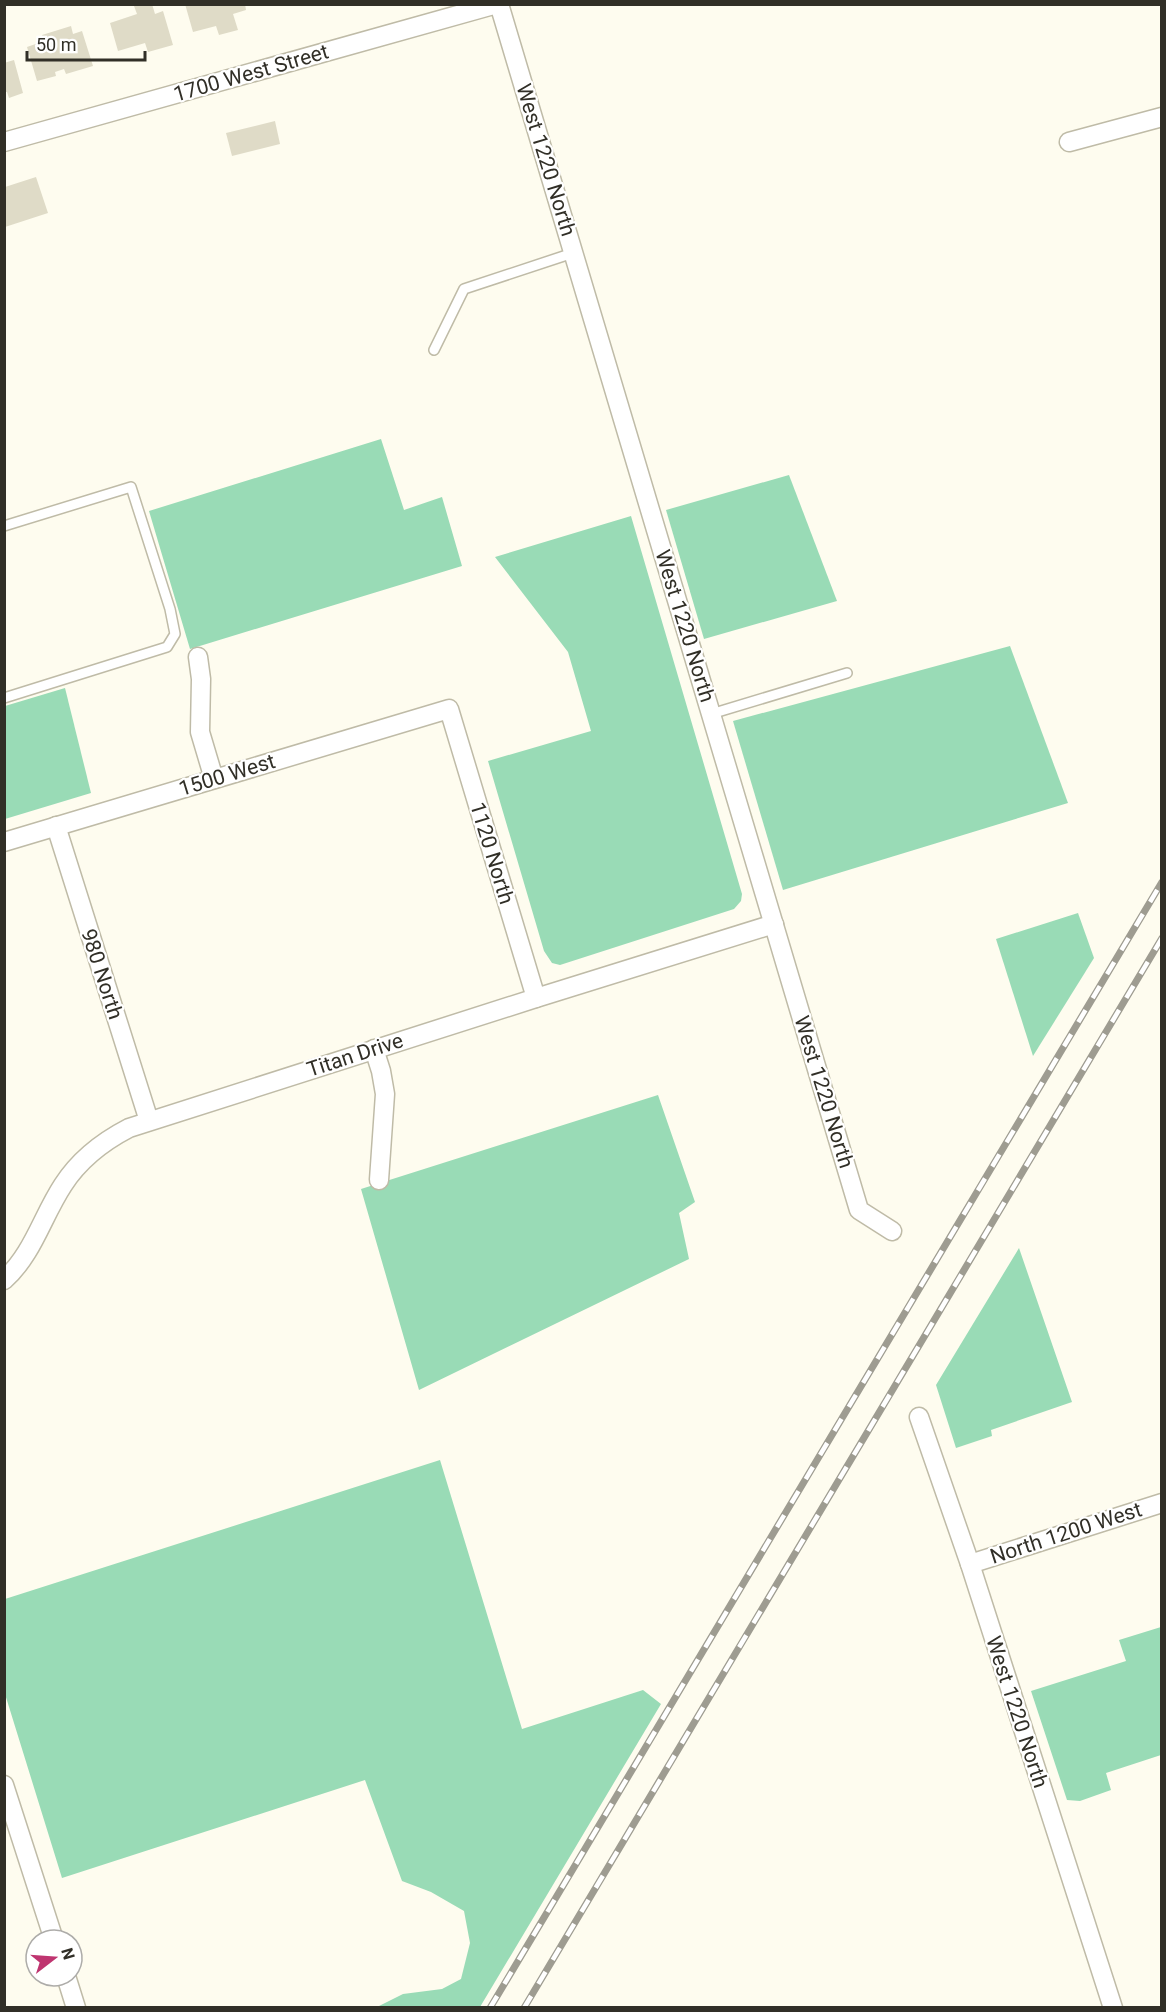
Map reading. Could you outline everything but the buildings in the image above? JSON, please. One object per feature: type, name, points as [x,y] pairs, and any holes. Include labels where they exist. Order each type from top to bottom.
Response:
[{"type":"street","name":"1700 West Street","points":[[4,142],[498,4]]},
{"type":"street","name":"West 1220 North","points":[[498,4],[859,1210],[892,1231]]},
{"type":"street","points":[[1069,142],[1161,117]]},
{"type":"street","points":[[198,657],[201,679],[200,732],[214,779]]},
{"type":"street","name":"1500 West","points":[[4,842],[449,709]]},
{"type":"street","name":"1120 North","points":[[449,709],[536,998]]},
{"type":"street","name":"980 North","points":[[56,826],[149,1121]]},
{"type":"street","name":"Titan Drive","points":[[4,1280],[16,1269],[31,1247],[62,1186],[76,1167],[110,1138],[149,1121],[774,924]]},
{"type":"street","points":[[374,1049],[385,1094],[379,1180]]},
{"type":"street","name":"West 1220 North","points":[[919,1417],[970,1564],[1113,2007]]},
{"type":"street","name":"North 1200 West","points":[[970,1564],[1161,1503]]},
{"type":"street","points":[[4,1785],[50,1928]]},
{"type":"street","points":[[70,1988],[76,2007]]},
{"type":"lane","points":[[434,350],[464,289],[573,253]]},
{"type":"lane","points":[[4,526],[131,486],[170,609],[175,634],[167,647],[4,698]]},
{"type":"lane","points":[[711,714],[847,673]]},
{"type":"green space","points":[[381,439],[404,510],[442,497],[462,566],[190,649],[149,511]]},
{"type":"green space","points":[[789,475],[837,601],[704,639],[666,510]]},
{"type":"green space","points":[[631,516],[742,894],[741,901],[734,909],[560,965],[552,963],[544,951],[488,761],[591,731],[568,652],[495,557]]},
{"type":"green space","points":[[1010,646],[1068,803],[783,890],[733,721]]},
{"type":"green space","points":[[65,688],[91,793],[5,819],[5,706]]},
{"type":"green space","points":[[1078,913],[1094,958],[1033,1056],[996,939]]},
{"type":"green space","points":[[658,1095],[695,1202],[679,1213],[689,1259],[419,1390],[361,1189]]},
{"type":"green space","points":[[1019,1248],[1072,1402],[991,1430],[992,1436],[956,1448],[936,1385]]},
{"type":"green space","points":[[440,1460],[522,1729],[643,1690],[661,1704],[480,2007],[377,2007],[403,1994],[442,1989],[461,1979],[470,1943],[464,1911],[431,1892],[402,1881],[365,1780],[62,1878],[5,1694],[5,1599]]},
{"type":"green space","points":[[1161,1627],[1161,1755],[1106,1773],[1111,1790],[1080,1801],[1067,1800],[1031,1691],[1126,1661],[1119,1640]]},
{"type":"railway","points":[[490,2008],[1162,882]]},
{"type":"railway","points":[[524,2008],[1162,938]]}]
